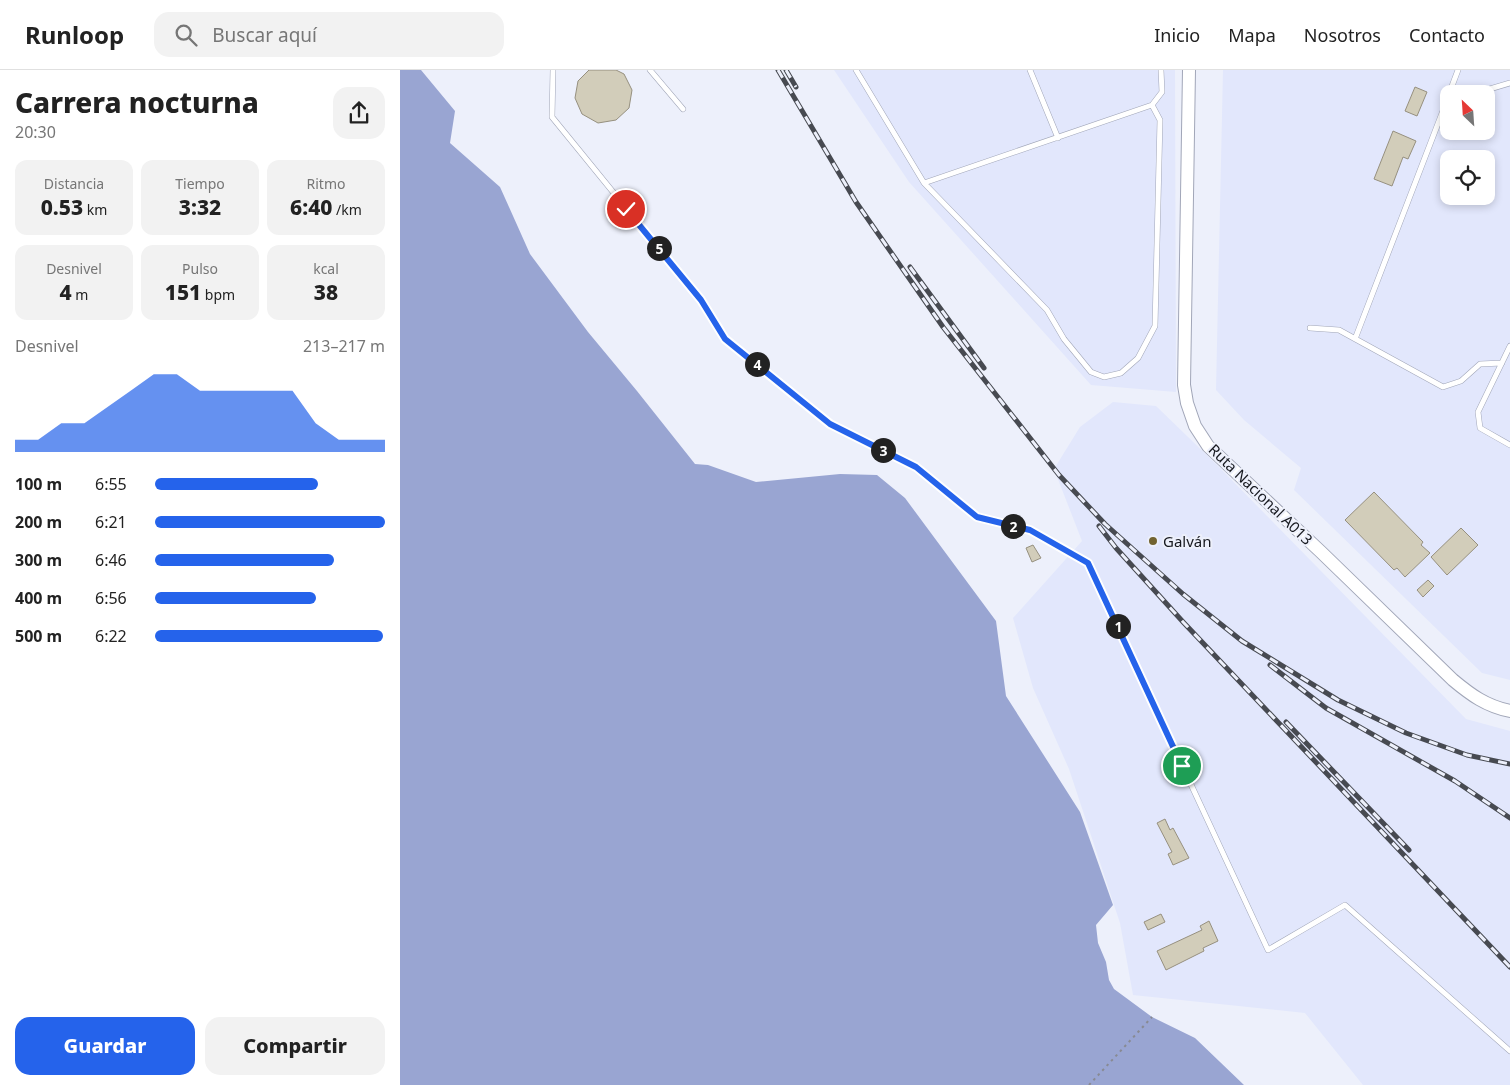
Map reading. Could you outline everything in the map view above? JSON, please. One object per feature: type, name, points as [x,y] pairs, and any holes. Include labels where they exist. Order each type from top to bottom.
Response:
[{"type":"street","name":"Ruta Nacional A013","points":[[1189,70],[1184,385],[1187,403],[1195,426],[1208,446],[1453,680],[1475,698],[1499,709],[1510,711]]},
{"type":"lane","points":[[553,70],[552,117],[701,300],[725,339],[830,424],[916,467],[977,517],[1030,530],[1088,563],[1268,950],[1345,905],[1510,1051]]},
{"type":"lane","points":[[650,70],[683,110]]},
{"type":"lane","points":[[856,70],[924,183],[1047,310],[1064,340],[1091,372],[1104,377],[1121,374],[1138,358],[1155,326],[1160,120],[1152,105]]},
{"type":"lane","points":[[1030,70],[1058,138]]},
{"type":"lane","points":[[924,183],[1152,105],[1162,92],[1162,70]]},
{"type":"lane","points":[[1452,85],[1458,70]]},
{"type":"lane","points":[[1495,87],[1510,83]]},
{"type":"lane","points":[[1355,339],[1440,121]]},
{"type":"lane","points":[[1310,328],[1339,330],[1443,387],[1461,381],[1480,364],[1502,363]]},
{"type":"lane","points":[[1510,346],[1478,412],[1480,428],[1510,445]]},
{"type":"path","points":[[1089,1085],[1152,1017]]},
{"type":"shaded area","points":[[834,70],[1175,70],[1176,392],[1091,385],[909,182]]},
{"type":"shaded area","points":[[1223,70],[1510,70],[1510,680],[1482,673],[1294,490],[1301,468],[1244,420],[1216,390]]},
{"type":"shaded area","points":[[1113,402],[1156,406],[1218,466],[1466,719],[1510,731],[1510,1085],[1363,1085],[1305,1013],[1133,995],[1120,923],[1069,769],[1033,688],[1013,618],[1082,541],[1054,469],[1080,427]]},
{"type":"water","points":[[400,70],[421,70],[455,111],[450,143],[500,187],[530,254],[588,332],[695,464],[708,465],[756,482],[840,474],[877,475],[905,498],[996,621],[1006,696],[1080,812],[1113,905],[1096,925],[1098,943],[1106,962],[1109,980],[1114,989],[1152,1017],[1195,1038],[1244,1085],[400,1085]]},
{"type":"building","points":[[589,70],[616,70],[624,74],[632,90],[629,108],[616,120],[598,123],[582,114],[575,98],[578,81]]},
{"type":"building","points":[[1415,87],[1427,92],[1417,116],[1405,111]]},
{"type":"building","points":[[1393,131],[1416,141],[1408,159],[1403,157],[1392,186],[1374,179]]},
{"type":"building","points":[[1374,492],[1423,542],[1421,545],[1430,553],[1405,577],[1397,568],[1394,570],[1345,520]]},
{"type":"building","points":[[1461,528],[1478,545],[1447,575],[1431,557]]},
{"type":"building","points":[[1033,545],[1041,558],[1032,562],[1026,548]]},
{"type":"building","points":[[1428,580],[1434,586],[1423,597],[1417,590]]},
{"type":"building","points":[[1165,819],[1170,830],[1173,828],[1189,858],[1173,865],[1168,854],[1172,852],[1157,823]]},
{"type":"building","points":[[1161,914],[1165,922],[1148,930],[1144,922]]},
{"type":"building","points":[[1209,921],[1218,941],[1203,948],[1204,951],[1166,970],[1157,951],[1202,930],[1200,926]]},
{"type":"railway","points":[[778,70],[856,202],[943,327],[1059,475],[1105,524],[1183,594],[1242,641],[1338,700],[1406,733],[1467,755],[1510,764]]},
{"type":"railway","points":[[786,70],[796,87]]},
{"type":"railway","points":[[910,267],[984,368]]},
{"type":"railway","points":[[1099,526],[1116,548],[1184,623],[1510,967]]},
{"type":"railway","points":[[1270,665],[1326,708],[1455,781],[1510,818]]},
{"type":"railway","points":[[1286,722],[1409,850]]},
{"type":"place","name":"Galván","points":[[1153,541]]},
{"type":"route","points":[[626,209],[701,300],[725,339],[830,424],[916,467],[977,517],[1030,530],[1088,563],[1182,766]]}]
